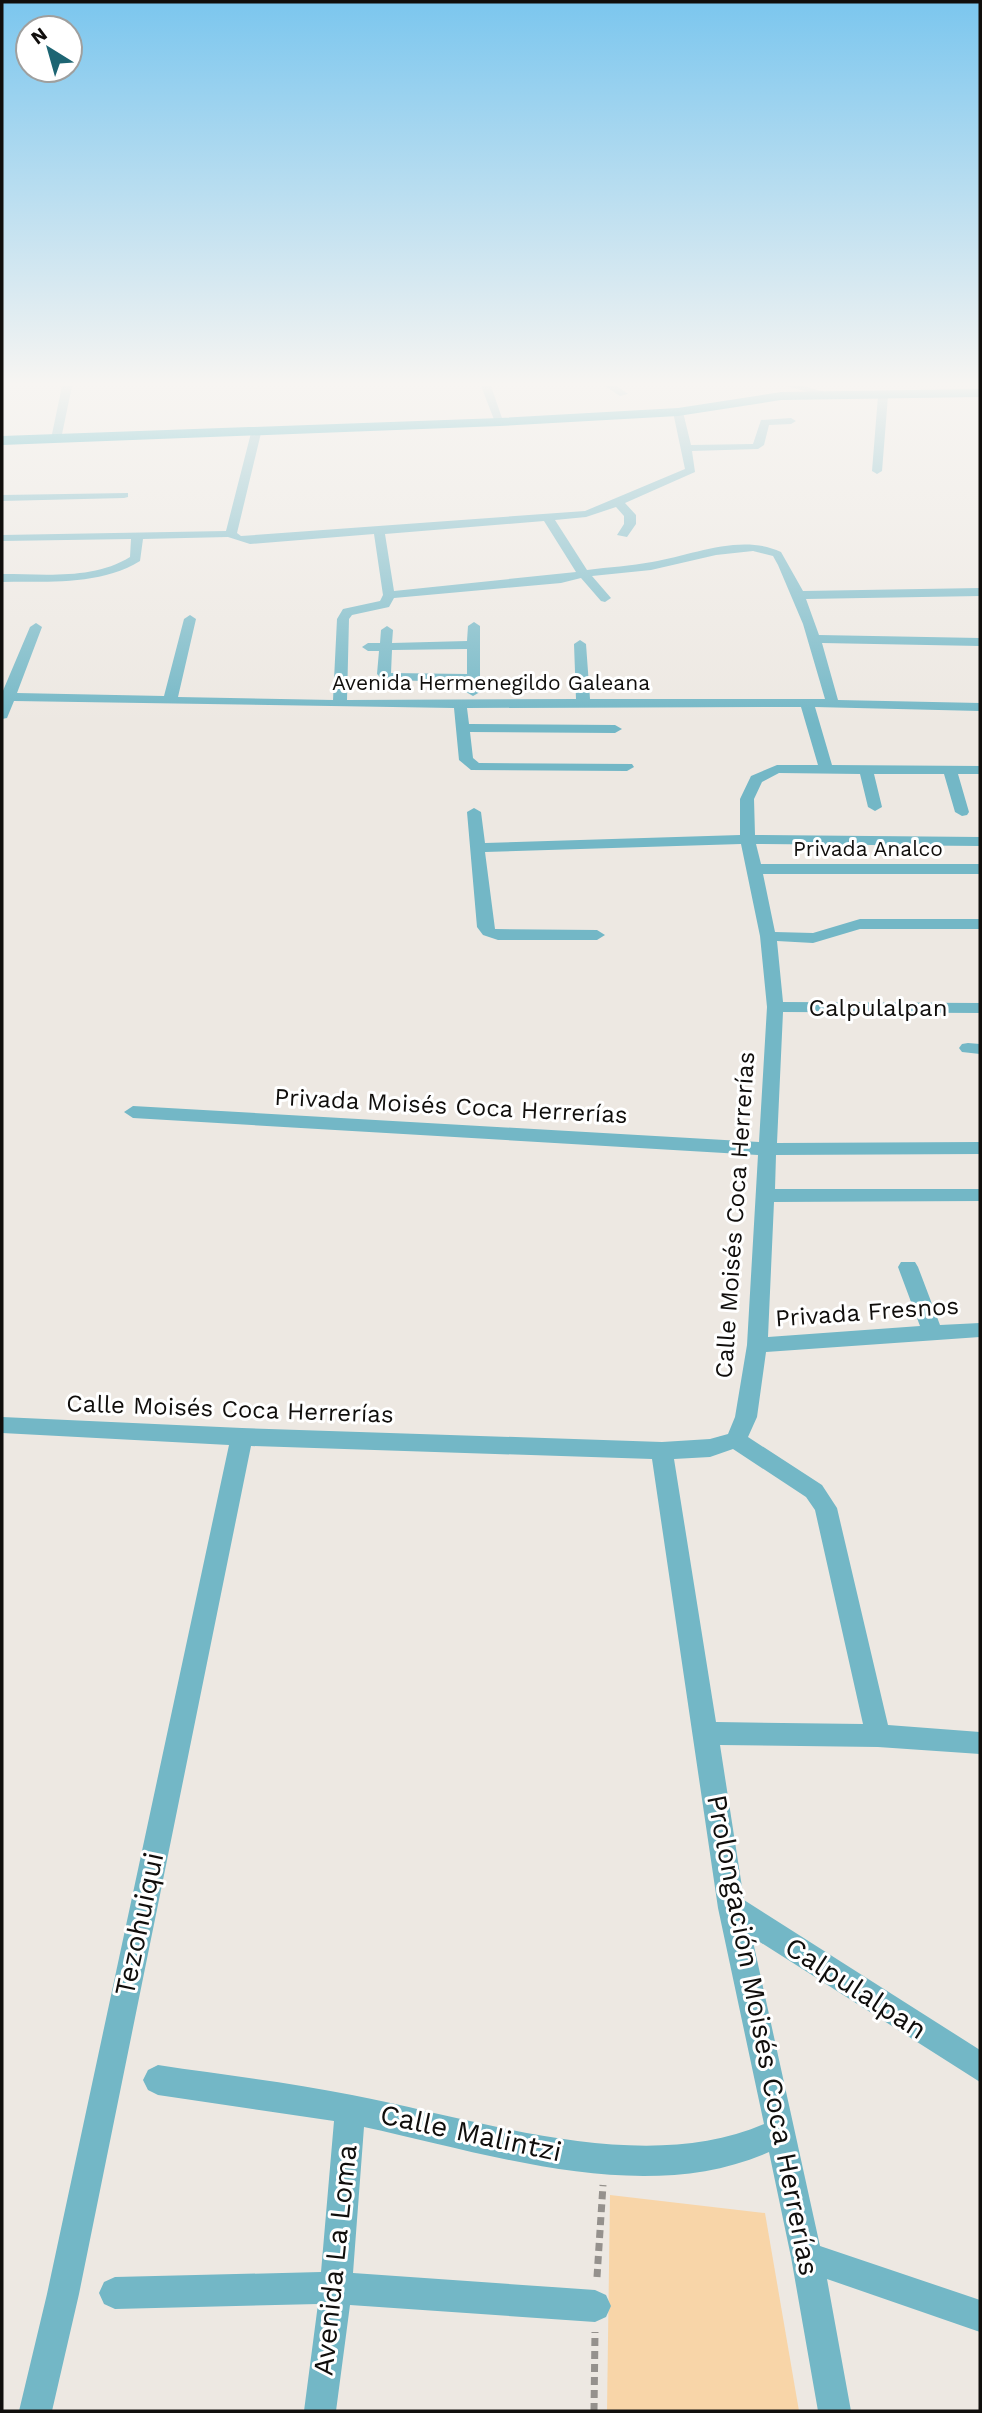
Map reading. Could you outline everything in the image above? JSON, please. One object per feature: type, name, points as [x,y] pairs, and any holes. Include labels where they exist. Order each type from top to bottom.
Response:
[{"type":"street","points":[[231,534],[240,499]]},
{"type":"street","points":[[2,538],[231,534],[238,539],[250,541],[586,514],[626,499]]},
{"type":"street","points":[[618,502],[630,515],[630,524],[623,535]]},
{"type":"street","points":[[548,518],[583,573],[605,598]]},
{"type":"street","points":[[340,704],[343,619],[347,612],[385,604],[390,596],[379,531]]},
{"type":"street","points":[[2,578],[87,574],[128,565],[136,559],[137,535]]},
{"type":"street","points":[[390,596],[535,582],[583,573],[649,566],[702,554],[754,548],[771,550],[779,555],[798,595],[815,639],[832,704]]},
{"type":"street","points":[[798,595],[980,592]]},
{"type":"street","points":[[170,701],[190,619]]},
{"type":"street","points":[[474,626],[474,678],[461,727],[466,760],[476,767],[627,767]]},
{"type":"street","points":[[2,715],[5,697],[36,627]]},
{"type":"street","points":[[387,630],[384,674],[388,677],[474,678]]},
{"type":"street","points":[[815,639],[980,642]]},
{"type":"street","points":[[368,647],[473,645]]},
{"type":"street","points":[[580,645],[583,703]]},
{"type":"street","name":"Avenida Hermenegildo Galeana","points":[[5,697],[340,704],[832,704],[980,707]]},
{"type":"street","points":[[807,704],[826,769]]},
{"type":"street","points":[[461,727],[615,729]]},
{"type":"street","name":"Calle Moisés Coca Herrerías","points":[[2,1425],[242,1437],[662,1451],[710,1448],[736,1440],[746,1417],[757,1345],[775,1007],[768,936],[748,839],[747,799],[756,779],[777,769],[980,770]]},
{"type":"street","points":[[866,769],[875,807]]},
{"type":"street","points":[[950,770],[962,811]]},
{"type":"street","points":[[474,812],[485,926],[489,932],[498,935],[597,934]]},
{"type":"street","points":[[476,848],[748,839],[980,841]]},
{"type":"street","name":"Privada Analco","points":[[756,869],[980,869]]},
{"type":"street","points":[[768,936],[808,939],[828,935],[842,926],[860,923],[980,924]]},
{"type":"street","name":"Calpulalpan","points":[[775,1007],[980,1008]]},
{"type":"street","name":"Privada Moisés Coca Herrerías","points":[[133,1112],[767,1149],[980,1148]]},
{"type":"street","points":[[765,1196],[980,1195]]},
{"type":"street","points":[[908,1267],[933,1333]]},
{"type":"street","name":"Privada Fresnos","points":[[757,1345],[980,1330]]},
{"type":"street","name":"Tezohuiqui","points":[[35,2411],[63,2294],[242,1437]]},
{"type":"street","points":[[736,1440],[814,1491],[826,1508],[878,1736]]},
{"type":"street","name":"Prolongación Moisés Coca Herrerías","points":[[662,1451],[732,1908],[807,2257],[834,2411]]},
{"type":"street","points":[[707,1733],[878,1736],[980,1743]]},
{"type":"street","name":"Calpulalpan","points":[[732,1908],[980,2067]]},
{"type":"street","name":"Calle Malintzi","points":[[158,2080],[350,2109],[538,2149],[605,2160],[698,2159],[744,2148],[781,2132]]},
{"type":"street","name":"Avenida La Loma","points":[[320,2411],[336,2288],[350,2109]]},
{"type":"street","points":[[807,2257],[980,2316]]},
{"type":"street","points":[[115,2293],[336,2288],[595,2306]]},
{"type":"shaded area","points":[[610,2195],[765,2213],[799,2411],[607,2411]]}]
